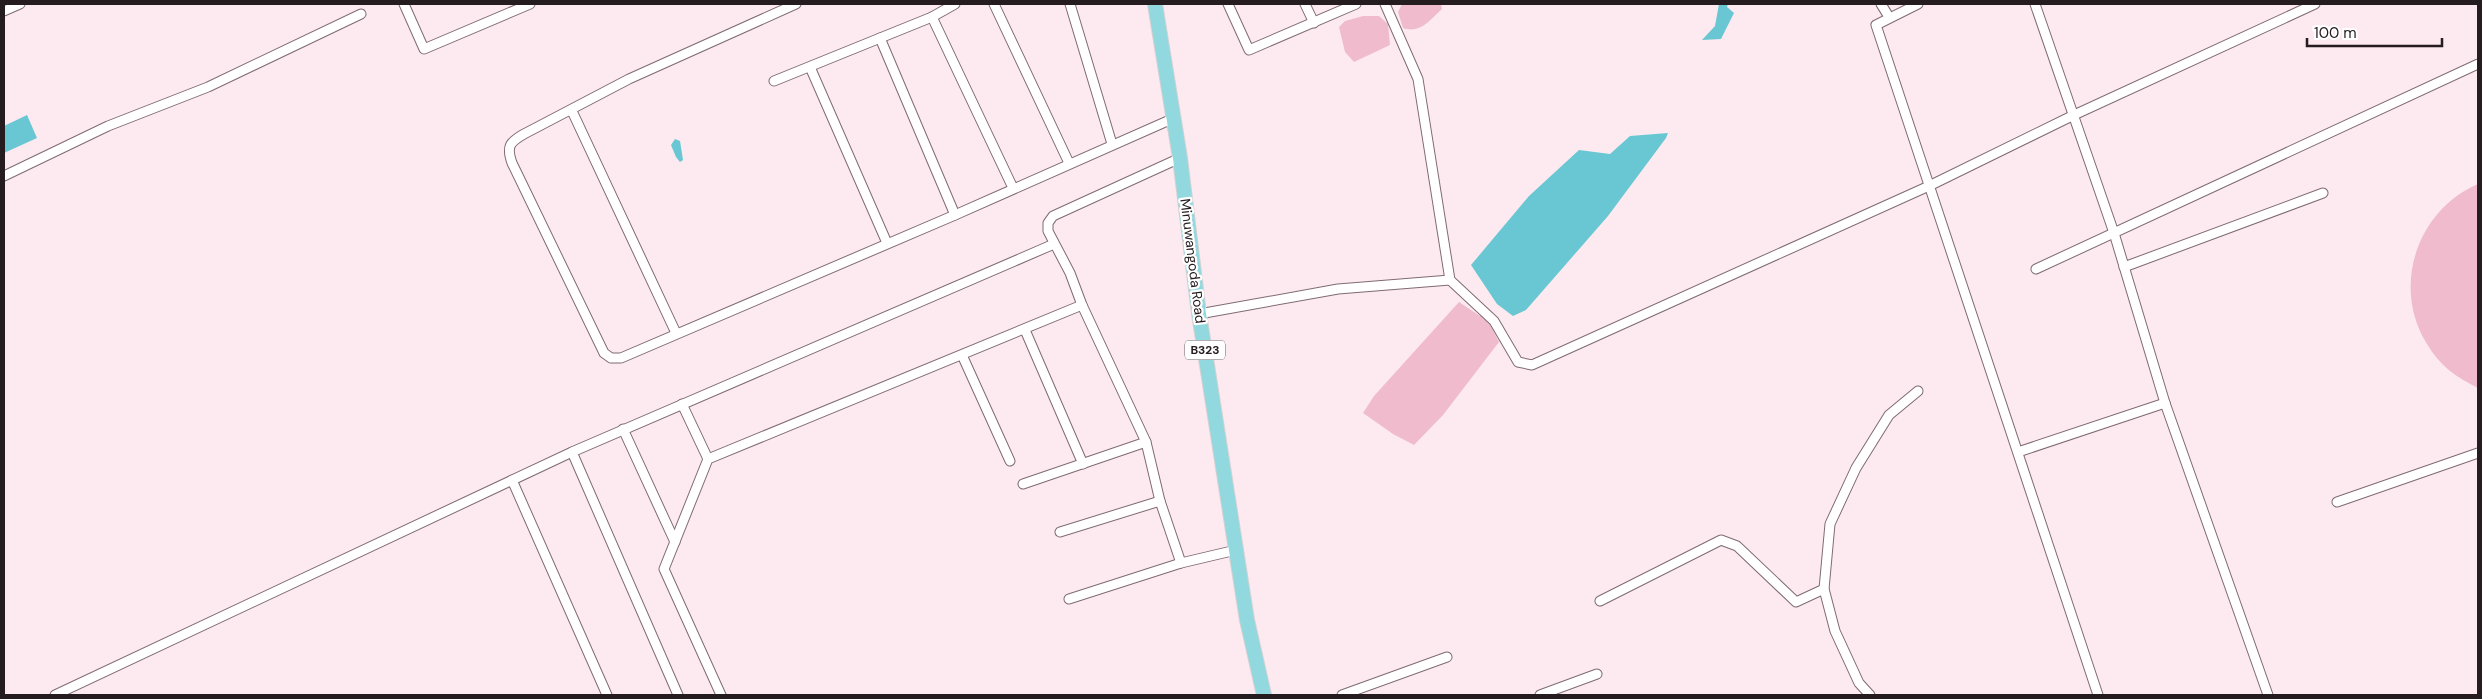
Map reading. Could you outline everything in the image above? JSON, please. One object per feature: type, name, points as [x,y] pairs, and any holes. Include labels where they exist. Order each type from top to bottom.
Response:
[{"type":"main road","name":"Minuwangoda Road","points":[[1155,4],[1172,119],[1180,158],[1199,314],[1247,620],[1264,695]]},
{"type":"street","points":[[4,11],[20,4]]},
{"type":"street","points":[[404,4],[424,49],[530,4]]},
{"type":"street","points":[[796,4],[629,79],[511,142],[508,151],[512,163],[604,353],[611,358],[621,358],[676,332],[787,288],[1172,119]]},
{"type":"street","points":[[774,81],[932,17],[955,4]]},
{"type":"street","points":[[994,4],[1069,163]]},
{"type":"street","points":[[1070,4],[1112,144]]},
{"type":"street","points":[[1228,4],[1250,50],[1356,4]]},
{"type":"street","points":[[1305,4],[1314,23]]},
{"type":"street","points":[[1385,4],[1418,79],[1450,280],[1494,321],[1518,362],[1532,365],[1929,186],[2074,114],[2315,4]]},
{"type":"street","points":[[1881,4],[1888,17]]},
{"type":"street","points":[[1918,4],[1888,17],[1876,25],[2098,695]]},
{"type":"street","points":[[2034,4],[2114,233],[2165,403],[2268,695]]},
{"type":"street","points":[[4,176],[108,126],[208,87],[361,14]]},
{"type":"street","points":[[932,17],[1012,188]]},
{"type":"street","points":[[880,38],[954,216]]},
{"type":"street","points":[[2036,269],[2478,64]]},
{"type":"street","points":[[810,67],[887,244]]},
{"type":"street","points":[[572,111],[676,332]]},
{"type":"street","points":[[1180,158],[1053,216],[1048,223],[1048,231],[1070,273],[1082,305],[1146,442],[1160,500],[1181,563]]},
{"type":"street","points":[[2124,267],[2322,193]]},
{"type":"street","points":[[55,695],[572,452],[1054,244]]},
{"type":"street","points":[[1199,314],[1338,289],[1450,280]]},
{"type":"street","points":[[721,695],[664,569],[708,460],[1082,305]]},
{"type":"street","points":[[1025,330],[1083,464]]},
{"type":"street","points":[[962,355],[1010,461]]},
{"type":"street","points":[[1870,695],[1859,683],[1835,631],[1824,589],[1830,524],[1856,468],[1889,415],[1918,391]]},
{"type":"street","points":[[2018,452],[2165,403]]},
{"type":"street","points":[[682,404],[708,460]]},
{"type":"street","points":[[624,429],[675,542]]},
{"type":"street","points":[[1023,484],[1146,442]]},
{"type":"street","points":[[572,452],[678,695]]},
{"type":"street","points":[[2337,502],[2478,453]]},
{"type":"street","points":[[512,480],[607,695]]},
{"type":"street","points":[[1060,532],[1160,500]]},
{"type":"street","points":[[1600,601],[1721,540],[1737,546],[1796,602],[1824,589]]},
{"type":"street","points":[[1069,600],[1181,563],[1236,550]]},
{"type":"street","points":[[1342,695],[1447,658]]},
{"type":"street","points":[[1540,695],[1597,674]]},
{"type":"shaded area","points":[[1402,4],[1441,4],[1442,9],[1420,28],[1409,29],[1403,28],[1398,12]]},
{"type":"shaded area","points":[[1363,16],[1379,16],[1388,24],[1390,45],[1354,62],[1345,52],[1339,27],[1345,21]]},
{"type":"shaded area","points":[[2478,184],[2478,388],[2449,370],[2427,344],[2416,322],[2411,299],[2411,275],[2416,252],[2426,231],[2439,212],[2457,196]]},
{"type":"shaded area","points":[[1459,302],[1480,316],[1486,316],[1499,342],[1443,415],[1414,445],[1393,434],[1363,413],[1374,396]]},
{"type":"water","points":[[1719,4],[1728,4],[1727,7],[1734,13],[1721,39],[1702,40],[1715,26]]},
{"type":"water","points":[[27,115],[37,138],[4,153],[4,126]]},
{"type":"water","points":[[1668,133],[1608,216],[1526,310],[1513,316],[1497,304],[1471,265],[1529,196],[1579,150],[1610,154],[1630,136]]},
{"type":"water","points":[[675,139],[680,141],[683,160],[680,162],[671,145]]}]
